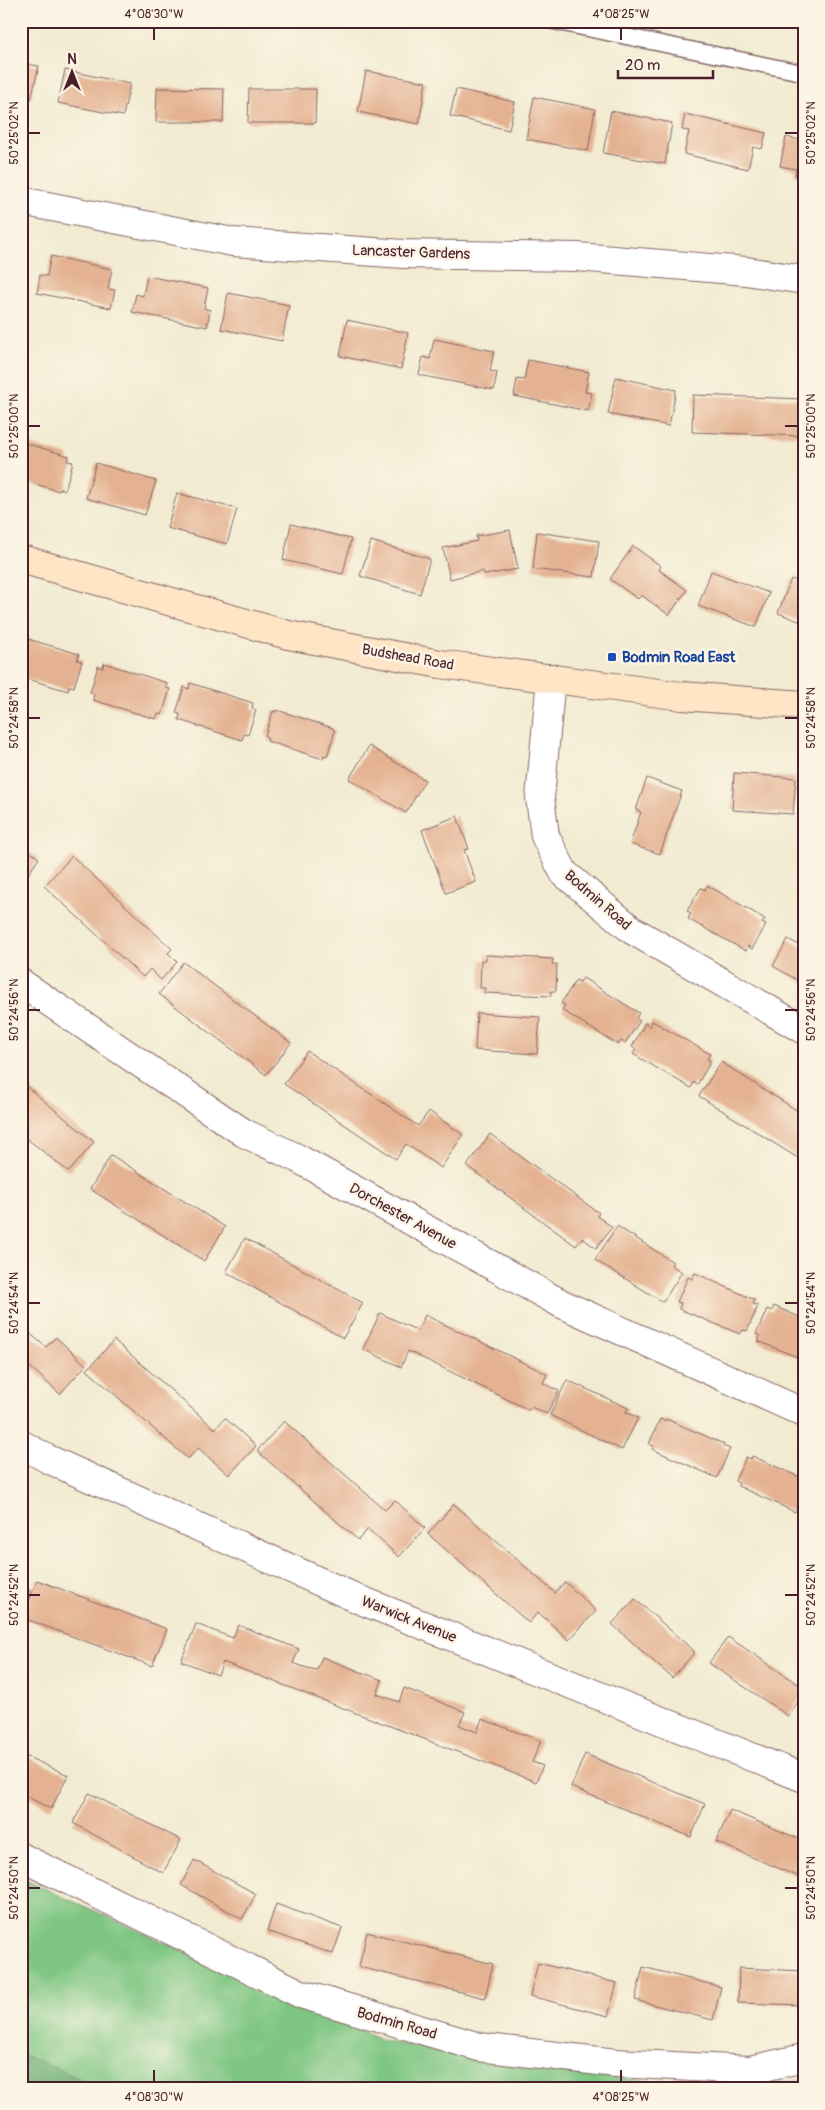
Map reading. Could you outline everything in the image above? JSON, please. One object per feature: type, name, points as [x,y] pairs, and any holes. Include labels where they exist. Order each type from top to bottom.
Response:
[{"type":"street","name":"Lancaster Gardens","points":[[21,201],[233,242],[404,254],[577,257],[746,271],[804,280]]},
{"type":"street","name":"Budshead Road","points":[[21,559],[288,635],[440,664],[682,696],[804,705]]},
{"type":"street","name":"Bodmin Road","points":[[551,678],[540,798],[545,836],[564,873],[632,930],[804,1030]]},
{"type":"street","name":"Dorchester Avenue","points":[[21,983],[244,1133],[297,1158],[562,1304],[804,1413]]},
{"type":"street","name":"Warwick Avenue","points":[[21,1444],[48,1459],[358,1599],[804,1778]]},
{"type":"street","name":"Bodmin Road","points":[[21,1857],[301,1994],[479,2047],[616,2063],[750,2070],[804,2058]]},
{"type":"lane","points":[[551,21],[804,73]]},
{"type":"green space","points":[[21,1878],[385,2041],[536,2070],[741,2089],[102,2089],[21,2054]]},
{"type":"green space","points":[[21,2054],[102,2088],[102,2089],[21,2089]]},
{"type":"green space","points":[[804,2078],[804,2089],[748,2089]]},
{"type":"building","points":[[21,63],[39,66],[31,99],[21,96]]},
{"type":"building","points":[[65,70],[130,84],[123,116],[58,103]]},
{"type":"building","points":[[366,71],[426,82],[419,124],[358,112]]},
{"type":"building","points":[[157,88],[224,89],[223,122],[156,122]]},
{"type":"building","points":[[249,89],[316,89],[315,123],[248,123]]},
{"type":"building","points":[[456,89],[515,102],[509,130],[450,116]]},
{"type":"building","points":[[534,97],[595,109],[588,151],[526,139]]},
{"type":"building","points":[[611,111],[672,123],[665,164],[603,153]]},
{"type":"building","points":[[685,114],[766,133],[762,149],[753,147],[748,169],[684,154],[689,131],[682,130]]},
{"type":"building","points":[[786,137],[804,141],[804,177],[795,175],[796,169],[780,166]]},
{"type":"building","points":[[51,256],[112,269],[108,289],[115,290],[111,308],[37,293],[40,275],[47,276]]},
{"type":"building","points":[[147,276],[208,288],[204,308],[210,310],[207,327],[132,312],[136,294],[143,296]]},
{"type":"building","points":[[228,293],[289,305],[282,341],[221,329]]},
{"type":"building","points":[[347,320],[408,333],[401,369],[340,356]]},
{"type":"building","points":[[434,339],[494,351],[490,371],[497,372],[494,390],[419,375],[423,357],[430,359]]},
{"type":"building","points":[[528,360],[589,372],[585,392],[592,393],[588,411],[514,396],[517,379],[524,380]]},
{"type":"building","points":[[616,377],[676,390],[669,426],[608,414]]},
{"type":"building","points":[[693,395],[804,399],[804,436],[692,432]]},
{"type":"building","points":[[21,442],[69,456],[67,461],[73,462],[65,490],[60,489],[59,491],[21,480]]},
{"type":"building","points":[[96,463],[156,481],[145,515],[86,498]]},
{"type":"building","points":[[177,493],[237,509],[227,544],[167,528]]},
{"type":"building","points":[[291,524],[351,539],[343,574],[283,560]]},
{"type":"building","points":[[510,530],[518,569],[485,575],[483,571],[450,579],[443,548],[477,541],[476,536]]},
{"type":"building","points":[[537,532],[599,541],[594,577],[533,569]]},
{"type":"building","points":[[371,541],[430,559],[420,594],[360,576]]},
{"type":"building","points":[[633,546],[661,566],[659,570],[687,590],[669,615],[641,595],[638,599],[610,579]]},
{"type":"building","points":[[711,571],[769,593],[756,627],[698,606]]},
{"type":"building","points":[[791,579],[804,583],[804,623],[778,613]]},
{"type":"building","points":[[21,637],[79,654],[77,660],[82,661],[74,687],[69,686],[68,691],[21,677]]},
{"type":"building","points":[[104,663],[167,683],[166,688],[170,689],[162,715],[158,714],[156,719],[93,700],[94,694],[90,693],[98,666],[103,668]]},
{"type":"building","points":[[190,683],[253,703],[252,708],[256,710],[248,735],[244,734],[242,740],[179,720],[180,714],[176,713],[184,687],[189,689]]},
{"type":"building","points":[[277,710],[333,728],[335,731],[327,756],[324,755],[323,759],[267,741],[268,738],[265,736],[273,711],[276,712]]},
{"type":"building","points":[[369,746],[425,780],[406,813],[349,779]]},
{"type":"building","points":[[734,773],[796,778],[793,814],[732,810]]},
{"type":"building","points":[[647,778],[682,791],[660,854],[630,844],[641,812],[636,810]]},
{"type":"building","points":[[457,816],[469,849],[464,850],[476,882],[446,893],[422,830]]},
{"type":"building","points":[[21,846],[39,858],[21,885]]},
{"type":"building","points":[[72,856],[172,949],[168,953],[177,962],[161,980],[150,969],[143,977],[44,886]]},
{"type":"building","points":[[707,885],[765,919],[762,923],[766,925],[752,949],[748,946],[746,951],[688,919],[691,913],[687,911],[701,888],[705,890]]},
{"type":"building","points":[[788,939],[804,948],[804,984],[773,966]]},
{"type":"building","points":[[486,955],[553,959],[552,964],[557,964],[556,991],[551,991],[551,996],[484,993],[485,988],[480,988],[481,960],[486,960]]},
{"type":"building","points":[[183,962],[291,1043],[266,1075],[159,994]]},
{"type":"building","points":[[583,978],[639,1013],[636,1018],[640,1021],[625,1043],[621,1041],[618,1045],[562,1010],[565,1005],[561,1003],[576,980],[580,982]]},
{"type":"building","points":[[477,1013],[540,1017],[537,1054],[475,1050]]},
{"type":"building","points":[[652,1021],[710,1054],[707,1059],[711,1061],[697,1085],[694,1082],[691,1088],[633,1054],[636,1049],[632,1047],[645,1023],[650,1026]]},
{"type":"building","points":[[307,1051],[418,1126],[429,1111],[463,1135],[441,1168],[406,1144],[396,1159],[284,1084]]},
{"type":"building","points":[[721,1062],[804,1115],[804,1162],[699,1096]]},
{"type":"building","points":[[21,1082],[94,1142],[69,1172],[21,1134]]},
{"type":"building","points":[[490,1134],[599,1213],[597,1216],[612,1227],[596,1248],[582,1238],[576,1246],[467,1166]]},
{"type":"building","points":[[111,1155],[225,1227],[204,1261],[90,1189]]},
{"type":"building","points":[[617,1226],[673,1262],[671,1265],[682,1272],[663,1302],[595,1260]]},
{"type":"building","points":[[245,1238],[363,1303],[343,1338],[226,1272]]},
{"type":"building","points":[[695,1273],[755,1300],[753,1304],[758,1306],[747,1331],[743,1330],[740,1334],[679,1309],[681,1303],[677,1302],[688,1277],[692,1279]]},
{"type":"building","points":[[774,1306],[804,1319],[804,1360],[758,1341],[760,1336],[756,1334],[767,1309],[772,1311]]},
{"type":"building","points":[[380,1313],[418,1331],[425,1315],[547,1374],[543,1383],[559,1391],[547,1414],[531,1407],[529,1410],[408,1351],[401,1367],[363,1349]]},
{"type":"building","points":[[21,1326],[46,1347],[56,1337],[86,1365],[60,1394],[29,1366],[21,1375]]},
{"type":"building","points":[[114,1340],[215,1429],[225,1418],[256,1446],[229,1475],[198,1448],[188,1459],[87,1370]]},
{"type":"building","points":[[567,1380],[628,1408],[626,1412],[638,1418],[622,1450],[550,1415]]},
{"type":"building","points":[[660,1419],[665,1421],[666,1419],[724,1444],[723,1446],[730,1449],[717,1478],[652,1449],[654,1446],[649,1444]]},
{"type":"building","points":[[284,1421],[385,1510],[395,1500],[425,1528],[399,1557],[368,1529],[358,1540],[257,1451]]},
{"type":"building","points":[[752,1456],[804,1479],[804,1512],[797,1508],[795,1512],[738,1486],[739,1483],[735,1481],[746,1457],[751,1459]]},
{"type":"building","points":[[454,1504],[555,1593],[565,1582],[596,1611],[569,1640],[538,1612],[529,1623],[428,1534]]},
{"type":"building","points":[[37,1580],[167,1629],[152,1666],[23,1618]]},
{"type":"building","points":[[21,1585],[31,1591],[21,1614]]},
{"type":"building","points":[[635,1599],[695,1652],[672,1678],[612,1624]]},
{"type":"building","points":[[196,1624],[233,1638],[238,1625],[299,1649],[293,1663],[317,1670],[322,1657],[382,1680],[377,1694],[399,1702],[404,1688],[465,1712],[459,1725],[477,1732],[482,1719],[541,1741],[532,1762],[543,1766],[536,1782],[223,1662],[218,1675],[181,1661]]},
{"type":"building","points":[[728,1637],[804,1688],[804,1693],[788,1716],[709,1663]]},
{"type":"building","points":[[21,1754],[68,1775],[51,1809],[22,1794]]},
{"type":"building","points":[[585,1754],[705,1804],[691,1837],[571,1787]]},
{"type":"building","points":[[89,1793],[181,1840],[163,1873],[73,1823]]},
{"type":"building","points":[[730,1810],[804,1841],[804,1879],[716,1842]]},
{"type":"building","points":[[194,1860],[256,1894],[242,1919],[181,1885]]},
{"type":"building","points":[[276,1904],[342,1928],[333,1954],[267,1931]]},
{"type":"building","points":[[367,1932],[493,1964],[485,1998],[359,1967]]},
{"type":"building","points":[[538,1963],[617,1983],[608,2016],[530,1996]]},
{"type":"building","points":[[643,1967],[721,1987],[713,2020],[635,2000]]},
{"type":"building","points":[[739,1968],[804,1971],[804,2005],[738,2003]]},
{"type":"place","name":"Bodmin Road East","points":[[612,657]]}]
